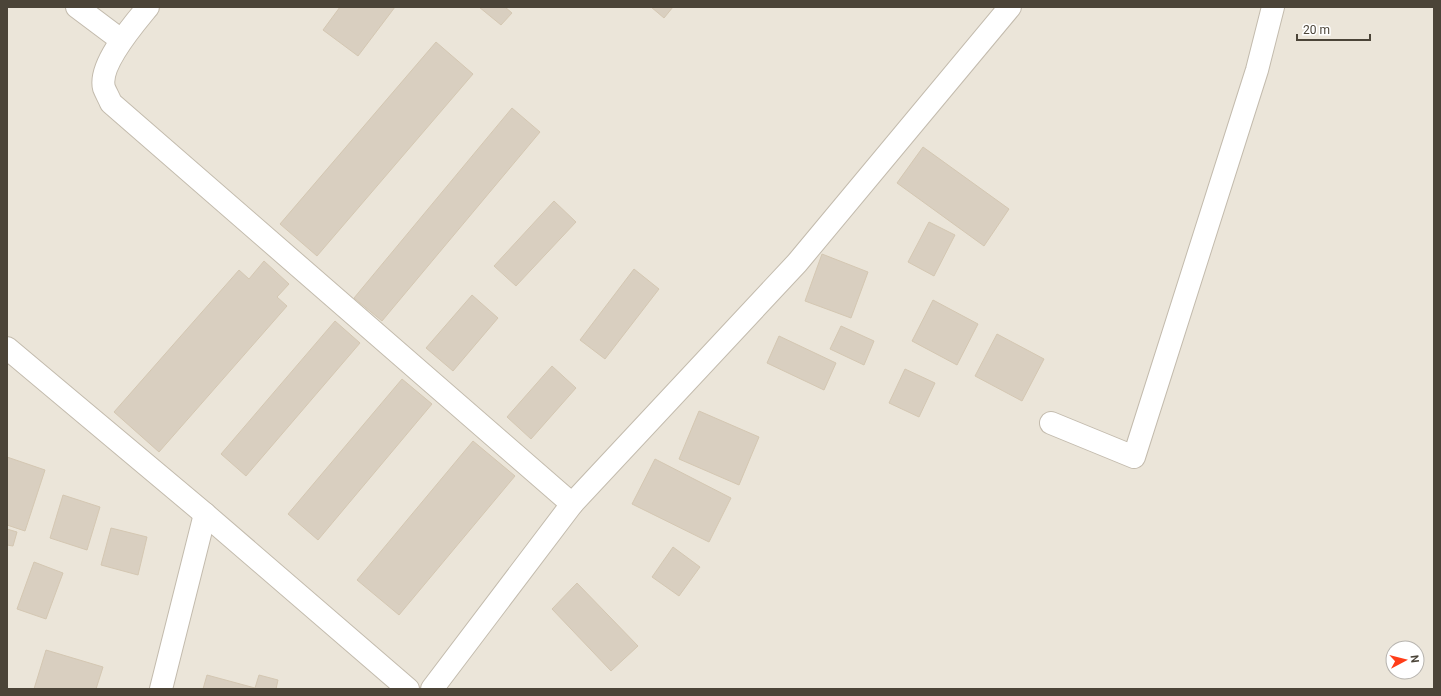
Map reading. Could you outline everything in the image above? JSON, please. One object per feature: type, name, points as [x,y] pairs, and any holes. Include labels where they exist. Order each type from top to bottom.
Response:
[{"type":"street","points":[[77,7],[121,40]]},
{"type":"street","points":[[148,7],[121,40],[105,73],[104,88],[111,103],[572,504]]},
{"type":"street","points":[[432,689],[572,504],[797,263],[1010,7]]},
{"type":"street","points":[[1051,423],[1134,457],[1256,70],[1273,7]]},
{"type":"street","points":[[7,348],[205,514],[408,689]]},
{"type":"street","points":[[161,689],[205,514]]},
{"type":"shaded area","points":[[7,7],[1434,7],[1434,689],[7,689]]},
{"type":"building","points":[[340,7],[395,7],[358,56],[323,30]]},
{"type":"building","points":[[479,7],[505,7],[512,13],[501,25]]},
{"type":"building","points":[[651,7],[673,7],[664,18]]},
{"type":"building","points":[[436,42],[473,74],[317,256],[280,224]]},
{"type":"building","points":[[512,108],[540,132],[382,321],[354,298]]},
{"type":"building","points":[[923,147],[1009,209],[984,246],[897,183]]},
{"type":"building","points":[[554,201],[576,222],[516,286],[494,266]]},
{"type":"building","points":[[929,222],[955,235],[934,276],[908,262]]},
{"type":"building","points":[[822,254],[868,272],[851,318],[805,301]]},
{"type":"building","points":[[264,261],[289,284],[277,297],[287,306],[159,452],[114,412],[239,270],[249,279]]},
{"type":"building","points":[[634,269],[659,289],[605,359],[580,340]]},
{"type":"building","points":[[472,295],[498,318],[453,371],[426,348]]},
{"type":"building","points":[[933,300],[978,324],[957,365],[912,341]]},
{"type":"building","points":[[335,321],[360,343],[246,476],[221,454]]},
{"type":"building","points":[[841,326],[874,341],[864,365],[830,349]]},
{"type":"building","points":[[997,334],[1044,359],[1022,401],[975,376]]},
{"type":"building","points":[[779,336],[836,363],[824,390],[767,363]]},
{"type":"building","points":[[552,366],[576,388],[531,439],[507,417]]},
{"type":"building","points":[[905,369],[935,383],[919,417],[889,403]]},
{"type":"building","points":[[402,379],[432,404],[318,540],[288,514]]},
{"type":"building","points":[[699,411],[759,437],[739,485],[679,459]]},
{"type":"building","points":[[473,441],[515,476],[399,615],[357,580]]},
{"type":"building","points":[[7,457],[45,470],[25,531],[7,525]]},
{"type":"building","points":[[655,459],[731,498],[709,542],[632,504]]},
{"type":"building","points":[[63,495],[100,507],[87,550],[50,538]]},
{"type":"building","points":[[111,528],[147,537],[138,575],[101,565]]},
{"type":"building","points":[[7,529],[17,532],[13,546],[7,545]]},
{"type":"building","points":[[673,547],[700,567],[679,596],[652,577]]},
{"type":"building","points":[[34,562],[63,573],[46,619],[17,609]]},
{"type":"building","points":[[577,583],[638,646],[611,671],[552,609]]},
{"type":"building","points":[[46,650],[103,667],[96,689],[34,689]]},
{"type":"building","points":[[207,675],[255,688],[259,675],[278,680],[276,689],[203,689]]}]
